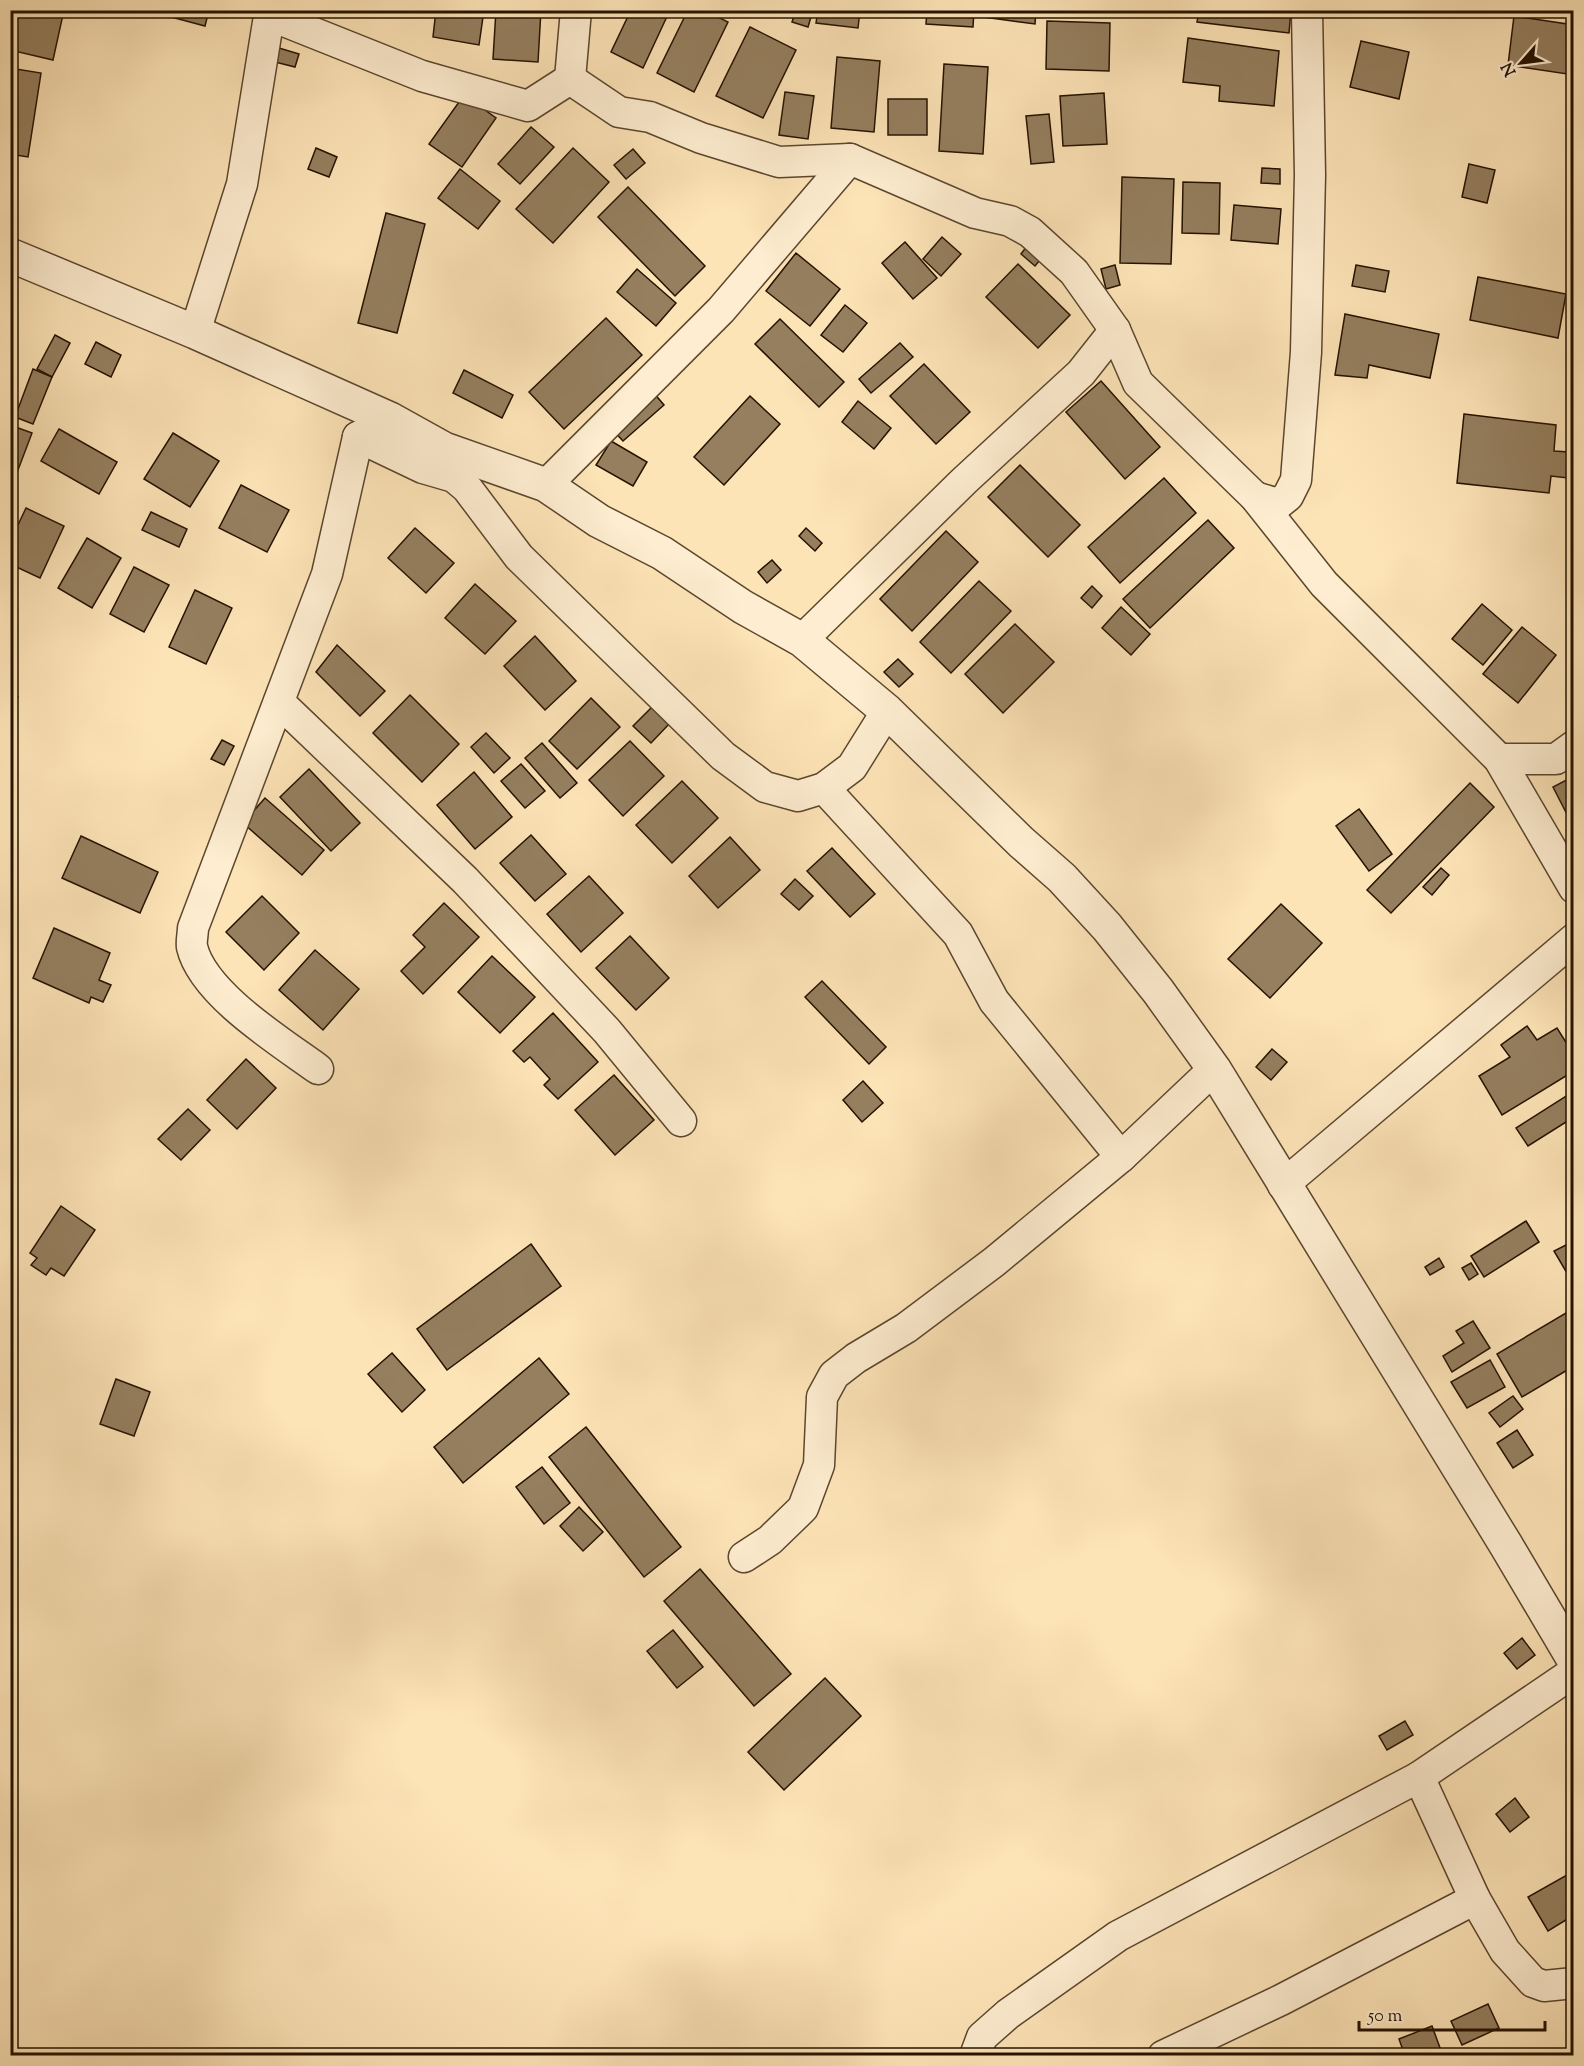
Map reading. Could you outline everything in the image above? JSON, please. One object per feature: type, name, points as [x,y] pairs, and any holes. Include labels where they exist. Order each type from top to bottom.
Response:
[{"type":"street","points":[[570,79],[576,10]]},
{"type":"street","points":[[1255,497],[1278,504],[1288,496],[1296,480],[1299,457],[1306,352],[1310,175],[1307,10]]},
{"type":"street","points":[[195,332],[242,184],[270,13],[422,76],[528,106],[570,79]]},
{"type":"street","points":[[570,79],[619,112],[650,117],[700,138],[779,162],[850,159],[975,213],[1010,221],[1030,232],[1074,272],[1115,330],[1138,383],[1255,497],[1324,584],[1499,759],[1574,888]]},
{"type":"street","points":[[546,484],[721,310],[850,159]]},
{"type":"street","points":[[10,255],[195,332],[390,419],[444,449],[546,484],[599,521],[662,554],[743,607],[802,640],[887,711],[1021,842],[1062,878],[1100,919],[1158,991],[1214,1069],[1574,1660]]},
{"type":"street","points":[[802,640],[964,481],[1081,373],[1115,330]]},
{"type":"street","points":[[318,1069],[229,1004],[198,960],[192,946],[193,928],[327,574],[358,437],[390,419]]},
{"type":"street","points":[[358,437],[423,468],[454,477],[467,488],[519,557],[723,756],[765,787],[798,796],[824,788],[852,767],[887,711]]},
{"type":"street","points":[[279,702],[465,880],[607,1031],[681,1121]]},
{"type":"street","points":[[1499,759],[1556,759],[1574,746]]},
{"type":"street","points":[[824,788],[958,934],[994,1000],[1121,1157]]},
{"type":"street","points":[[1283,1185],[1574,939]]},
{"type":"street","points":[[744,1557],[770,1540],[803,1508],[819,1465],[822,1396],[834,1375],[856,1358],[906,1328],[994,1262],[1121,1157],[1214,1069]]},
{"type":"street","points":[[975,2055],[982,2037],[1008,2014],[1118,1935],[1419,1777],[1574,1672]]},
{"type":"street","points":[[1419,1777],[1475,1899],[1505,1951],[1533,1982],[1544,1986],[1574,1983]]},
{"type":"street","points":[[1163,2055],[1281,2000],[1475,1899]]},
{"type":"building","points":[[10,10],[64,10],[53,60],[10,50]]},
{"type":"building","points":[[145,10],[209,10],[205,26]]},
{"type":"building","points":[[436,10],[484,10],[479,45],[433,37]]},
{"type":"building","points":[[496,10],[541,10],[538,62],[493,59]]},
{"type":"building","points":[[631,10],[670,10],[643,68],[611,52]]},
{"type":"building","points":[[688,10],[704,10],[728,22],[694,92],[657,73]]},
{"type":"building","points":[[796,10],[813,10],[808,27],[792,22]]},
{"type":"building","points":[[818,10],[860,10],[858,28],[816,23]]},
{"type":"building","points":[[927,10],[974,10],[973,27],[926,24]]},
{"type":"building","points":[[985,10],[1036,10],[1035,24],[984,17]]},
{"type":"building","points":[[1051,10],[1095,10],[1094,17]]},
{"type":"building","points":[[1199,10],[1291,10],[1289,33],[1197,22]]},
{"type":"building","points":[[1514,16],[1574,25],[1574,75],[1508,65]]},
{"type":"building","points":[[1047,21],[1110,23],[1109,71],[1046,69]]},
{"type":"building","points":[[750,27],[796,50],[763,118],[716,96]]},
{"type":"building","points":[[1188,38],[1279,51],[1274,106],[1219,101],[1220,86],[1183,82]]},
{"type":"building","points":[[1361,41],[1409,52],[1399,99],[1350,87]]},
{"type":"building","points":[[279,48],[299,54],[295,67],[275,62]]},
{"type":"building","points":[[837,57],[880,61],[874,132],[831,128]]},
{"type":"building","points":[[944,64],[988,67],[983,154],[939,151]]},
{"type":"building","points":[[10,68],[41,73],[28,157],[10,154]]},
{"type":"building","points":[[785,92],[814,96],[808,139],[779,135]]},
{"type":"building","points":[[1104,93],[1107,144],[1063,146],[1060,96]]},
{"type":"building","points":[[464,95],[496,118],[462,167],[429,144]]},
{"type":"building","points":[[888,99],[927,99],[927,135],[888,135]]},
{"type":"building","points":[[1049,114],[1054,162],[1031,164],[1026,116]]},
{"type":"building","points":[[531,127],[554,147],[520,184],[498,164]]},
{"type":"building","points":[[316,148],[337,157],[329,177],[308,169]]},
{"type":"building","points":[[573,148],[609,182],[553,243],[516,209]]},
{"type":"building","points":[[633,149],[645,163],[626,179],[614,165]]},
{"type":"building","points":[[1469,164],[1495,170],[1487,203],[1462,197]]},
{"type":"building","points":[[1262,168],[1280,169],[1280,184],[1261,183]]},
{"type":"building","points":[[460,169],[500,201],[478,229],[438,198]]},
{"type":"building","points":[[1122,177],[1174,179],[1171,264],[1120,263]]},
{"type":"building","points":[[1183,182],[1220,183],[1219,234],[1182,233]]},
{"type":"building","points":[[628,187],[705,266],[675,296],[598,217]]},
{"type":"building","points":[[1234,205],[1281,209],[1278,244],[1231,240]]},
{"type":"building","points":[[386,213],[425,224],[397,333],[358,323]]},
{"type":"building","points":[[942,237],[961,254],[941,276],[923,259]]},
{"type":"building","points":[[905,242],[937,278],[913,299],[882,263]]},
{"type":"building","points":[[1030,242],[1044,255],[1035,266],[1021,254]]},
{"type":"building","points":[[796,253],[840,289],[810,326],[766,291]]},
{"type":"building","points":[[1018,264],[1070,315],[1038,348],[986,297]]},
{"type":"building","points":[[1115,265],[1120,285],[1106,289],[1101,269]]},
{"type":"building","points":[[1356,265],[1389,271],[1385,292],[1352,286]]},
{"type":"building","points":[[637,269],[676,303],[656,326],[617,292]]},
{"type":"building","points":[[1478,277],[1566,294],[1558,338],[1470,320]]},
{"type":"building","points":[[845,305],[867,323],[843,352],[821,335]]},
{"type":"building","points":[[1345,314],[1439,334],[1430,378],[1369,365],[1367,378],[1335,375]]},
{"type":"building","points":[[606,318],[642,355],[564,429],[529,392]]},
{"type":"building","points":[[780,319],[844,382],[819,407],[755,344]]},
{"type":"building","points":[[55,335],[70,343],[52,377],[37,369]]},
{"type":"building","points":[[96,342],[121,355],[111,377],[85,364]]},
{"type":"building","points":[[900,343],[913,357],[871,393],[859,379]]},
{"type":"building","points":[[924,364],[970,412],[936,444],[890,396]]},
{"type":"building","points":[[33,369],[52,377],[33,424],[15,417]]},
{"type":"building","points":[[464,370],[513,395],[502,418],[453,393]]},
{"type":"building","points":[[1101,381],[1160,447],[1125,479],[1066,412]]},
{"type":"building","points":[[653,392],[664,405],[623,441],[611,428]]},
{"type":"building","points":[[750,396],[780,424],[724,485],[694,457]]},
{"type":"building","points":[[858,401],[891,428],[874,449],[842,422]]},
{"type":"building","points":[[1464,414],[1556,425],[1554,451],[1569,452],[1568,478],[1551,476],[1549,493],[1457,483]]},
{"type":"building","points":[[10,425],[32,433],[15,478],[10,477]]},
{"type":"building","points":[[59,429],[117,462],[99,494],[41,461]]},
{"type":"building","points":[[173,433],[219,461],[190,507],[144,479]]},
{"type":"building","points":[[611,441],[647,462],[633,486],[596,465]]},
{"type":"building","points":[[1020,465],[1080,525],[1048,557],[988,497]]},
{"type":"building","points":[[1164,478],[1196,513],[1120,583],[1088,547]]},
{"type":"building","points":[[241,485],[289,510],[267,552],[219,528]]},
{"type":"building","points":[[26,508],[64,526],[40,578],[10,564],[10,542]]},
{"type":"building","points":[[151,512],[187,529],[179,547],[142,530]]},
{"type":"building","points":[[1208,520],[1234,548],[1150,628],[1123,599]]},
{"type":"building","points":[[415,528],[454,563],[426,593],[388,558]]},
{"type":"building","points":[[806,528],[822,543],[815,551],[799,536]]},
{"type":"building","points":[[946,531],[978,562],[912,631],[880,599]]},
{"type":"building","points":[[87,538],[121,558],[92,608],[58,588]]},
{"type":"building","points":[[772,560],[781,570],[767,583],[758,572]]},
{"type":"building","points":[[134,567],[169,585],[144,632],[110,614]]},
{"type":"building","points":[[979,581],[1011,611],[951,673],[920,642]]},
{"type":"building","points":[[475,584],[516,621],[485,654],[445,618]]},
{"type":"building","points":[[1092,586],[1102,596],[1092,608],[1081,598]]},
{"type":"building","points":[[195,590],[232,608],[206,664],[169,647]]},
{"type":"building","points":[[1482,604],[1512,630],[1483,665],[1452,639]]},
{"type":"building","points":[[1121,607],[1150,634],[1131,655],[1102,628]]},
{"type":"building","points":[[1015,624],[1054,662],[1003,713],[965,674]]},
{"type":"building","points":[[1522,627],[1556,655],[1518,703],[1483,674]]},
{"type":"building","points":[[535,636],[576,681],[545,710],[504,666]]},
{"type":"building","points":[[337,645],[385,691],[360,716],[316,672]]},
{"type":"building","points":[[898,659],[913,674],[899,687],[884,672]]},
{"type":"building","points":[[10,694],[18,697],[10,713]]},
{"type":"building","points":[[410,695],[459,744],[422,782],[373,733]]},
{"type":"building","points":[[591,698],[620,727],[577,769],[549,741]]},
{"type":"building","points":[[653,706],[670,723],[651,743],[633,726]]},
{"type":"building","points":[[486,733],[510,758],[494,773],[471,747]]},
{"type":"building","points":[[222,740],[234,746],[224,765],[211,759]]},
{"type":"building","points":[[630,741],[664,776],[623,816],[589,780]]},
{"type":"building","points":[[542,743],[577,783],[560,798],[525,758]]},
{"type":"building","points":[[521,764],[545,791],[525,808],[501,781]]},
{"type":"building","points":[[309,769],[360,823],[331,851],[280,797]]},
{"type":"building","points":[[474,772],[512,817],[475,849],[437,805]]},
{"type":"building","points":[[1574,776],[1574,824],[1572,824],[1553,787]]},
{"type":"building","points":[[682,781],[718,818],[672,863],[636,825]]},
{"type":"building","points":[[1470,783],[1494,807],[1391,913],[1367,890]]},
{"type":"building","points":[[265,798],[324,850],[302,875],[243,823]]},
{"type":"building","points":[[1359,809],[1392,854],[1369,871],[1336,826]]},
{"type":"building","points":[[531,835],[566,874],[535,901],[500,863]]},
{"type":"building","points":[[81,836],[158,872],[140,913],[62,878]]},
{"type":"building","points":[[730,837],[760,870],[718,908],[689,876]]},
{"type":"building","points":[[832,848],[875,894],[850,917],[807,871]]},
{"type":"building","points":[[1441,868],[1449,875],[1432,895],[1423,887]]},
{"type":"building","points":[[589,876],[623,913],[581,952],[547,914]]},
{"type":"building","points":[[795,879],[813,896],[799,910],[781,894]]},
{"type":"building","points":[[262,896],[299,933],[264,970],[226,932]]},
{"type":"building","points":[[444,903],[479,937],[423,994],[401,971],[425,947],[413,935]]},
{"type":"building","points":[[1281,904],[1322,943],[1270,998],[1228,959]]},
{"type":"building","points":[[54,928],[110,953],[99,980],[111,985],[103,1002],[91,997],[89,1003],[33,978]]},
{"type":"building","points":[[630,936],[669,978],[636,1010],[596,968]]},
{"type":"building","points":[[315,950],[359,989],[323,1030],[279,990]]},
{"type":"building","points":[[492,956],[535,997],[500,1033],[458,992]]},
{"type":"building","points":[[822,981],[886,1047],[869,1064],[805,997]]},
{"type":"building","points":[[553,1013],[598,1062],[558,1099],[544,1085],[550,1079],[530,1057],[524,1062],[513,1051]]},
{"type":"building","points":[[1527,1026],[1537,1040],[1557,1028],[1574,1055],[1574,1071],[1502,1115],[1479,1076],[1510,1057],[1501,1045]]},
{"type":"building","points":[[1272,1049],[1287,1062],[1271,1080],[1256,1067]]},
{"type":"building","points":[[246,1059],[276,1088],[237,1129],[207,1100]]},
{"type":"building","points":[[614,1075],[654,1120],[615,1155],[575,1110]]},
{"type":"building","points":[[863,1081],[883,1103],[862,1122],[843,1100]]},
{"type":"building","points":[[1574,1091],[1574,1117],[1528,1146],[1516,1128]]},
{"type":"building","points":[[188,1109],[210,1130],[181,1160],[158,1139]]},
{"type":"building","points":[[61,1206],[95,1230],[64,1276],[51,1268],[46,1275],[31,1265],[37,1258],[30,1253]]},
{"type":"building","points":[[1526,1221],[1539,1242],[1484,1277],[1471,1256]]},
{"type":"building","points":[[1574,1241],[1574,1285],[1554,1251]]},
{"type":"building","points":[[531,1244],[561,1286],[447,1370],[417,1329]]},
{"type":"building","points":[[1439,1258],[1444,1267],[1430,1275],[1425,1267]]},
{"type":"building","points":[[1471,1263],[1478,1274],[1469,1280],[1462,1268]]},
{"type":"building","points":[[1571,1310],[1574,1315],[1574,1366],[1522,1397],[1497,1354]]},
{"type":"building","points":[[1473,1321],[1490,1348],[1452,1372],[1443,1356],[1464,1343],[1456,1331]]},
{"type":"building","points":[[392,1353],[425,1390],[402,1412],[368,1374]]},
{"type":"building","points":[[539,1358],[569,1394],[463,1483],[434,1447]]},
{"type":"building","points":[[1490,1360],[1505,1387],[1467,1408],[1451,1382]]},
{"type":"building","points":[[116,1379],[150,1392],[134,1436],[100,1424]]},
{"type":"building","points":[[1513,1396],[1523,1409],[1500,1427],[1489,1413]]},
{"type":"building","points":[[586,1427],[681,1547],[644,1577],[549,1457]]},
{"type":"building","points":[[1517,1430],[1533,1455],[1513,1468],[1497,1443]]},
{"type":"building","points":[[542,1467],[570,1503],[544,1524],[516,1487]]},
{"type":"building","points":[[579,1507],[603,1532],[583,1551],[560,1526]]},
{"type":"building","points":[[700,1569],[791,1674],[754,1706],[664,1601]]},
{"type":"building","points":[[673,1630],[703,1667],[677,1688],[647,1651]]},
{"type":"building","points":[[1522,1638],[1535,1655],[1517,1669],[1504,1653]]},
{"type":"building","points":[[825,1678],[861,1716],[784,1790],[748,1752]]},
{"type":"building","points":[[1405,1721],[1413,1735],[1387,1750],[1379,1736]]},
{"type":"building","points":[[1515,1798],[1529,1817],[1510,1832],[1496,1814]]},
{"type":"building","points":[[1574,1871],[1574,1915],[1548,1931],[1528,1897]]},
{"type":"building","points":[[1488,2004],[1499,2028],[1462,2045],[1451,2021]]},
{"type":"building","points":[[1432,2026],[1443,2056],[1405,2056],[1399,2039]]}]
